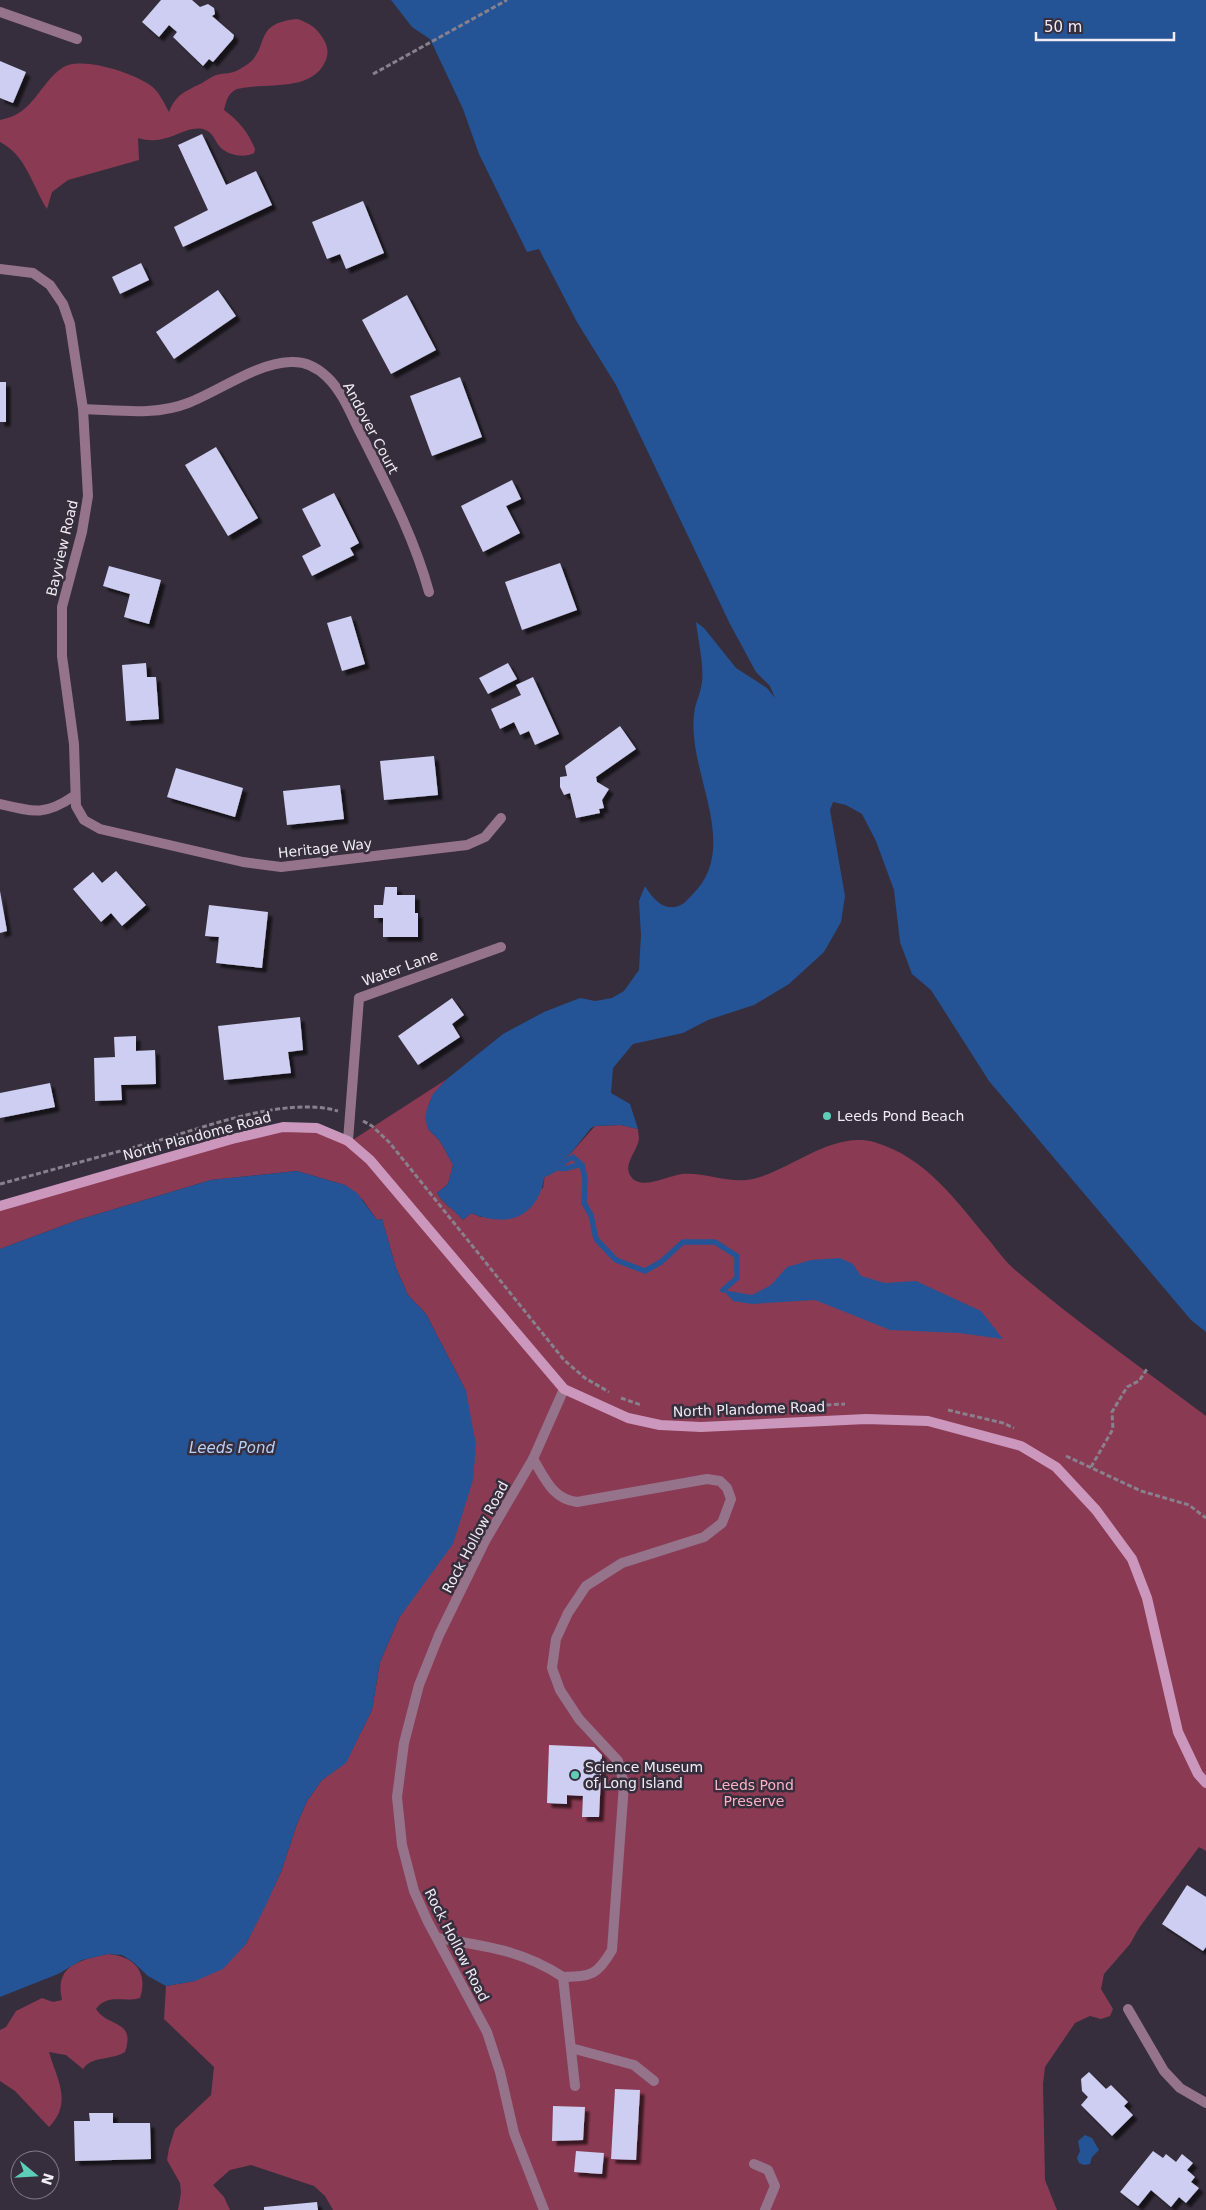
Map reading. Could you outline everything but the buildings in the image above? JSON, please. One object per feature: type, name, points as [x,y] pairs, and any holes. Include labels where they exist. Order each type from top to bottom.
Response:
[{"type":"main road","name":"North Plandome Road","points":[[0,1206],[232,1139],[283,1127],[317,1128],[348,1141],[370,1160],[564,1389],[628,1418],[660,1425],[701,1427],[866,1419],[928,1421],[1021,1446],[1056,1467],[1096,1510],[1132,1560],[1147,1598],[1178,1732],[1198,1774],[1206,1783]]},
{"type":"street","points":[[0,12],[77,39]]},
{"type":"street","name":"Bayview Road","points":[[0,269],[33,273],[50,285],[63,304],[70,324],[83,409],[88,496],[82,532],[62,607],[60,627],[74,744],[74,796]]},
{"type":"street","name":"Andover Court","points":[[83,409],[144,412],[163,409],[187,403],[271,365],[291,362],[311,365],[328,378],[342,398],[407,525],[419,555],[429,592]]},
{"type":"street","points":[[0,804],[26,810],[45,811],[59,806],[74,796]]},
{"type":"street","name":"Heritage Way","points":[[74,796],[80,817],[88,824],[243,862],[281,867],[467,845],[485,837],[500,818]]},
{"type":"street","name":"Water Lane","points":[[348,1141],[359,998],[501,947]]},
{"type":"street","name":"Rock Hollow Road","points":[[544,2210],[514,2133],[500,2072],[487,2032],[414,1892],[402,1844],[398,1797],[404,1743],[419,1685],[439,1635],[485,1541],[533,1459],[564,1389]]},
{"type":"street","points":[[438,1938],[509,1950],[547,1966],[563,1977],[588,1976],[604,1965],[612,1950],[624,1784],[618,1761],[579,1719],[560,1690],[552,1668],[556,1639],[568,1613],[586,1586],[622,1563],[704,1537],[722,1523],[730,1499],[727,1488],[720,1481],[707,1478],[576,1502],[566,1501],[553,1491],[533,1459]]},
{"type":"street","points":[[563,1977],[575,2086]]},
{"type":"street","points":[[1128,2009],[1164,2071],[1180,2088],[1206,2103]]},
{"type":"street","points":[[571,2048],[634,2065],[654,2081]]},
{"type":"street","points":[[754,2164],[768,2170],[775,2186],[765,2210]]},
{"type":"path","points":[[373,74],[507,0]]},
{"type":"path","points":[[0,1184],[230,1120],[290,1107],[329,1108],[342,1112]]},
{"type":"path","points":[[359,1119],[372,1126],[389,1142],[564,1360],[585,1378],[612,1394],[643,1406]]},
{"type":"path","points":[[1091,1468],[1113,1429],[1112,1412],[1126,1387],[1139,1381],[1147,1369]]},
{"type":"path","points":[[726,1410],[851,1404]]},
{"type":"path","points":[[939,1408],[1003,1423],[1020,1432]]},
{"type":"path","points":[[1063,1454],[1141,1491],[1190,1505],[1206,1518]]},
{"type":"green space","points":[[298,19],[308,23],[315,29],[326,44],[327,58],[319,71],[312,77],[292,84],[236,89],[226,101],[224,110],[246,132],[255,149],[254,153],[250,155],[238,155],[225,151],[207,130],[203,129],[189,130],[158,140],[138,138],[139,160],[68,180],[52,192],[47,209],[28,171],[16,155],[0,142],[0,120],[21,112],[62,68],[81,63],[106,67],[132,75],[156,90],[169,112],[178,97],[186,91],[216,75],[233,72],[245,66],[258,52],[267,31],[273,26],[283,21]]},
{"type":"green space","name":"Leeds Pond Preserve","points":[[447,1079],[430,1101],[428,1107],[428,1129],[440,1141],[453,1165],[448,1184],[437,1193],[463,1220],[471,1213],[481,1217],[543,1188],[545,1174],[571,1153],[595,1126],[621,1125],[638,1129],[639,1141],[629,1163],[628,1171],[634,1180],[646,1183],[682,1174],[735,1180],[753,1179],[782,1168],[827,1146],[858,1140],[874,1142],[893,1149],[925,1169],[952,1196],[1014,1269],[1085,1326],[1206,1416],[1206,1851],[1199,1847],[1139,1928],[1130,1944],[1104,1974],[1101,1989],[1113,2009],[1110,2016],[1101,2019],[1090,2016],[1075,2023],[1045,2067],[1043,2084],[1045,2180],[1057,2210],[333,2210],[325,2196],[314,2186],[251,2165],[230,2170],[213,2185],[224,2197],[230,2210],[178,2210],[181,2193],[180,2183],[167,2160],[169,2148],[175,2129],[211,2095],[214,2067],[164,2019],[166,1986],[195,1981],[246,1944],[281,1872],[307,1801],[322,1780],[346,1762],[372,1710],[380,1662],[399,1618],[420,1586],[466,1391],[426,1314],[408,1295],[396,1268],[382,1219],[377,1220],[363,1200],[345,1185],[297,1171],[211,1180],[78,1220],[0,1249],[0,1206],[283,1127],[317,1128],[351,1141]]},
{"type":"green space","points":[[108,1954],[117,1955],[131,1962],[137,1967],[142,1980],[140,1998],[106,2001],[96,2009],[101,2015],[124,2029],[127,2034],[125,2052],[92,2062],[83,2069],[66,2055],[49,2052],[59,2081],[62,2100],[56,2118],[49,2127],[15,2091],[0,2081],[0,2030],[6,2027],[16,2011],[42,1998],[53,2002],[62,2000],[62,1979],[72,1966],[88,1959]]},
{"type":"water","points":[[391,0],[1206,0],[1206,1332],[1191,1320],[989,1081],[931,990],[912,974],[900,942],[894,890],[876,841],[862,814],[846,805],[833,802],[830,810],[845,896],[841,922],[824,952],[789,984],[754,1005],[708,1020],[683,1033],[633,1044],[613,1068],[611,1093],[630,1104],[638,1129],[621,1125],[595,1126],[591,1128],[571,1153],[545,1174],[542,1188],[536,1200],[529,1209],[520,1215],[510,1219],[498,1220],[471,1213],[463,1220],[437,1193],[448,1184],[453,1165],[440,1141],[428,1129],[425,1118],[433,1094],[447,1079],[503,1034],[544,1012],[580,998],[595,1001],[612,998],[624,991],[639,970],[641,935],[639,901],[645,886],[653,898],[661,904],[669,907],[680,906],[692,895],[707,875],[713,853],[713,829],[697,755],[694,731],[695,708],[702,682],[702,660],[696,622],[704,628],[736,668],[767,688],[775,698],[770,686],[756,672],[730,624],[616,385],[577,322],[539,249],[527,252],[479,154],[463,109],[430,39],[412,27]]},
{"type":"water","name":"Leeds Pond","points":[[297,1171],[345,1185],[357,1193],[377,1220],[382,1219],[396,1268],[408,1295],[426,1314],[466,1391],[476,1445],[473,1480],[453,1544],[399,1618],[380,1662],[372,1710],[346,1763],[322,1780],[307,1801],[281,1872],[265,1907],[246,1944],[223,1969],[195,1981],[166,1986],[148,1976],[122,1955],[108,1954],[82,1960],[58,1974],[0,1997],[0,1249],[78,1220],[211,1180]]},
{"type":"water","points":[[840,1258],[853,1264],[861,1276],[885,1283],[916,1281],[981,1311],[1003,1339],[959,1333],[890,1330],[815,1300],[752,1304],[733,1301],[723,1290],[752,1295],[771,1285],[787,1267],[811,1260]]},
{"type":"water","points":[[1085,2135],[1092,2138],[1099,2150],[1092,2157],[1090,2164],[1084,2165],[1079,2163],[1077,2158],[1080,2151],[1078,2141]]},
{"type":"waterway","points":[[545,1174],[573,1157],[582,1165],[585,1179],[584,1203],[591,1215],[596,1239],[616,1260],[645,1271],[661,1262],[683,1242],[715,1242],[737,1256],[737,1278],[723,1290]]},
{"type":"waterway","points":[[558,1168],[564,1169],[582,1165]]},
{"type":"place","name":"Leeds Pond Beach","points":[[827,1116]]},
{"type":"place","name":"Science Museum of Long Island","points":[[575,1775]]}]
